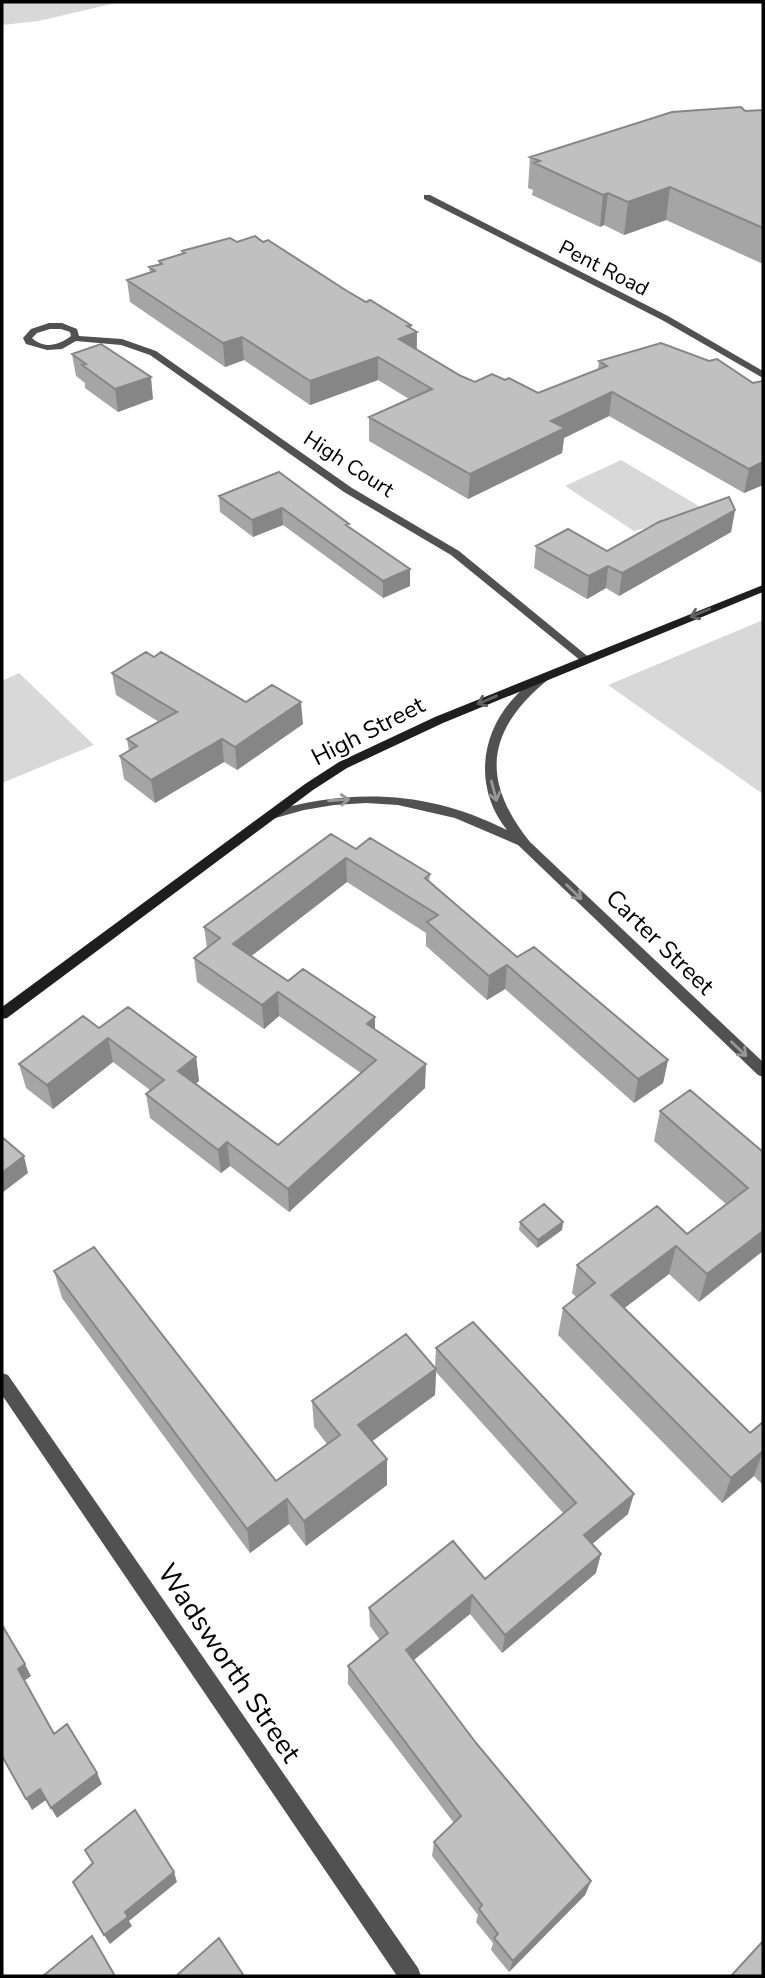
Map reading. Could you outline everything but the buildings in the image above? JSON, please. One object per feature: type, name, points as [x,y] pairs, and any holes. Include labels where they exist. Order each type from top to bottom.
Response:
[{"type":"main road","name":"High Street","points":[[2,1014],[343,765],[550,673],[763,588]]},
{"type":"street","name":"Pent Road","points":[[426,197],[685,328],[763,375]]},
{"type":"street","name":"High Court","points":[[75,338],[71,330],[54,326],[37,329],[27,338],[33,345],[49,348],[66,345],[75,338],[122,342],[153,353],[343,487],[455,553],[585,659]]},
{"type":"street","name":"Carter Street","points":[[550,673],[526,690],[510,708],[498,728],[490,750],[490,773],[497,801],[508,824],[525,845],[763,1071]]},
{"type":"street","name":"Carter Street","points":[[272,815],[305,804],[335,800],[374,799],[418,804],[465,816],[525,845]]},
{"type":"street","name":"Wadsworth Street","points":[[2,1381],[410,1976]]},
{"type":"shaded area","points":[[2,2],[120,2],[39,21],[2,25]]},
{"type":"shaded area","points":[[621,460],[709,512],[634,531],[565,486]]},
{"type":"shaded area","points":[[763,620],[763,794],[608,685]]},
{"type":"shaded area","points":[[19,673],[94,745],[2,783],[2,681]]}]
